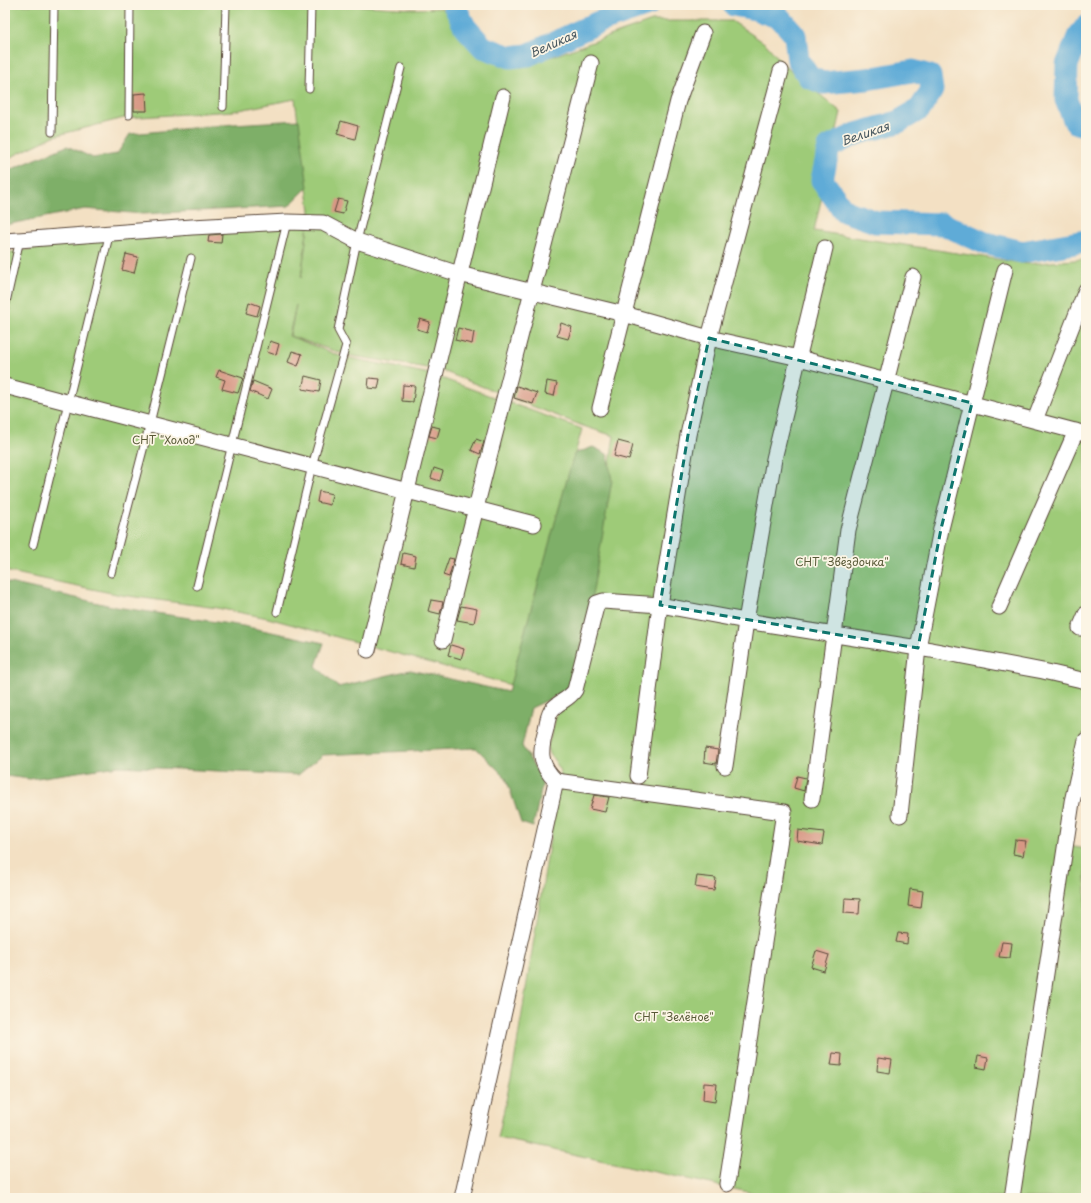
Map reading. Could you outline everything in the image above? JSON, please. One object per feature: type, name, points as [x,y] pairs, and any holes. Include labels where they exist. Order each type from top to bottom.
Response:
[{"type":"street","points":[[600,408],[678,101],[703,33]]},
{"type":"street","points":[[443,640],[475,509],[533,292],[591,63]]},
{"type":"street","points":[[638,776],[660,605],[688,435],[709,338],[780,71]]},
{"type":"street","points":[[368,650],[408,492],[459,274],[503,97]]},
{"type":"street","points":[[5,241],[110,232],[287,222],[323,223],[357,241],[459,274],[624,314],[709,338],[799,358],[886,380],[1081,433],[999,607]]},
{"type":"street","points":[[725,766],[746,621],[774,459],[825,248]]},
{"type":"street","points":[[900,815],[918,648],[941,529],[1005,270]]},
{"type":"street","points":[[812,799],[848,530],[913,277]]},
{"type":"street","points":[[1035,420],[1086,290]]},
{"type":"street","points":[[5,386],[534,524]]},
{"type":"street","points":[[727,1184],[784,812],[556,780],[549,774],[541,754],[541,745],[552,711],[571,696],[574,690],[597,603],[603,600],[660,605],[746,621],[918,648],[1043,671],[1086,681]]},
{"type":"street","points":[[1080,628],[1086,614]]},
{"type":"street","points":[[1012,1198],[1072,802],[1086,740]]},
{"type":"street","points":[[462,1198],[556,780]]},
{"type":"lane","points":[[52,132],[54,5]]},
{"type":"lane","points":[[129,115],[130,5]]},
{"type":"lane","points":[[224,107],[226,5]]},
{"type":"lane","points":[[309,89],[312,5]]},
{"type":"lane","points":[[277,612],[312,466],[346,345],[338,330],[357,241],[401,68]]},
{"type":"lane","points":[[197,586],[287,222]]},
{"type":"lane","points":[[33,545],[70,402],[110,232]]},
{"type":"lane","points":[[5,307],[20,239]]},
{"type":"lane","points":[[110,573],[150,423],[191,258]]},
{"type":"highlighted area","points":[[709,338],[972,403],[941,529],[918,648],[660,605],[688,435]]},
{"type":"green space","name":"СНТ \"Звёздочка\"","points":[[5,5],[349,5],[414,9],[442,8],[486,56],[522,67],[652,21],[732,21],[766,44],[785,66],[841,112],[814,231],[1028,264],[1086,259],[1086,740],[1063,845],[1086,849],[1086,1198],[776,1198],[498,1138],[514,1063],[561,771],[547,749],[559,706],[573,704],[614,436],[583,426],[440,370],[346,355],[290,336],[296,305],[289,336],[340,356],[430,374],[582,429],[511,685],[268,618],[217,608],[121,595],[5,571],[5,253],[57,245],[230,227],[308,225],[301,278],[310,211],[295,99],[234,111],[124,118],[54,136],[5,160]]},
{"type":"green space","points":[[299,120],[308,187],[289,206],[143,214],[85,209],[5,225],[5,172],[67,146],[93,158],[117,154],[130,134],[234,124]]},
{"type":"green space","points":[[593,447],[607,454],[612,480],[588,619],[569,690],[531,708],[522,746],[543,781],[533,827],[521,823],[506,778],[476,748],[323,755],[298,775],[118,766],[30,779],[5,776],[5,582],[116,607],[243,626],[324,643],[316,666],[338,687],[410,670],[508,692],[574,454]]},
{"type":"building","points":[[146,93],[147,111],[134,111],[134,94]]},
{"type":"building","points":[[341,121],[358,126],[355,139],[337,134]]},
{"type":"building","points":[[338,199],[347,201],[343,214],[334,212]]},
{"type":"building","points":[[222,234],[221,243],[208,242],[209,235]]},
{"type":"building","points":[[126,254],[138,257],[134,273],[122,270]]},
{"type":"building","points":[[249,302],[260,306],[257,316],[246,313]]},
{"type":"building","points":[[420,319],[430,322],[427,332],[417,329]]},
{"type":"building","points":[[561,323],[572,327],[568,339],[557,336]]},
{"type":"building","points":[[458,328],[474,332],[472,344],[455,340]]},
{"type":"building","points":[[270,341],[279,344],[276,355],[267,352]]},
{"type":"building","points":[[292,351],[302,354],[298,366],[288,362]]},
{"type":"building","points":[[219,370],[243,378],[238,393],[222,389],[225,380],[216,377]]},
{"type":"building","points":[[305,376],[321,380],[319,392],[302,389]]},
{"type":"building","points":[[369,378],[380,379],[378,389],[368,388]]},
{"type":"building","points":[[253,381],[272,389],[268,399],[250,391]]},
{"type":"building","points":[[547,381],[557,383],[554,396],[545,394]]},
{"type":"building","points":[[403,385],[415,386],[413,402],[402,401]]},
{"type":"building","points":[[517,386],[537,393],[533,404],[514,398]]},
{"type":"building","points":[[432,426],[440,428],[437,438],[429,436]]},
{"type":"building","points":[[476,439],[484,442],[480,454],[471,450]]},
{"type":"building","points":[[618,441],[633,445],[629,460],[614,456]]},
{"type":"building","points":[[434,468],[443,471],[440,481],[431,478]]},
{"type":"building","points":[[319,491],[332,494],[330,505],[317,502]]},
{"type":"building","points":[[403,553],[416,556],[414,567],[401,564]]},
{"type":"building","points":[[449,558],[454,559],[449,577],[443,575]]},
{"type":"building","points":[[431,600],[443,602],[440,614],[428,611]]},
{"type":"building","points":[[461,606],[477,609],[474,623],[457,620]]},
{"type":"building","points":[[451,645],[464,649],[461,659],[448,655]]},
{"type":"building","points":[[705,748],[718,750],[716,764],[704,762]]},
{"type":"building","points":[[797,776],[806,778],[804,791],[794,788]]},
{"type":"building","points":[[594,795],[609,797],[605,812],[590,809]]},
{"type":"building","points":[[798,830],[824,833],[822,845],[797,841]]},
{"type":"building","points":[[1015,840],[1026,841],[1023,856],[1013,854]]},
{"type":"building","points":[[697,876],[716,878],[714,890],[695,887]]},
{"type":"building","points":[[910,889],[923,891],[921,908],[908,906]]},
{"type":"building","points":[[845,898],[860,899],[859,914],[844,913]]},
{"type":"building","points":[[898,933],[908,934],[907,944],[896,942]]},
{"type":"building","points":[[1002,942],[1012,943],[1010,958],[999,957]]},
{"type":"building","points":[[816,951],[829,955],[824,971],[811,967]]},
{"type":"building","points":[[833,1053],[842,1054],[841,1066],[831,1065]]},
{"type":"building","points":[[978,1056],[988,1058],[986,1069],[976,1067]]},
{"type":"building","points":[[878,1058],[892,1060],[890,1073],[877,1071]]},
{"type":"building","points":[[704,1083],[717,1084],[715,1102],[703,1100]]},
{"type":"waterway","name":"Великая","points":[[454,5],[465,27],[483,47],[510,57],[528,55],[599,22],[648,5]]},
{"type":"waterway","name":"Великая","points":[[734,5],[755,9],[780,18],[795,35],[798,60],[809,77],[823,83],[867,79],[913,71],[930,76],[932,90],[920,109],[898,122],[856,134],[829,147],[822,180],[844,211],[876,222],[943,224],[985,243],[1022,252],[1086,241]]},
{"type":"waterway","name":"Великая","points":[[1086,27],[1078,37],[1067,65],[1066,100],[1075,122],[1086,126]]},
{"type":"park label","name":"СНТ \"Холод\"","points":[[166,439]]},
{"type":"park label","name":"СНТ \"Зелёное\"","points":[[674,1016]]}]
